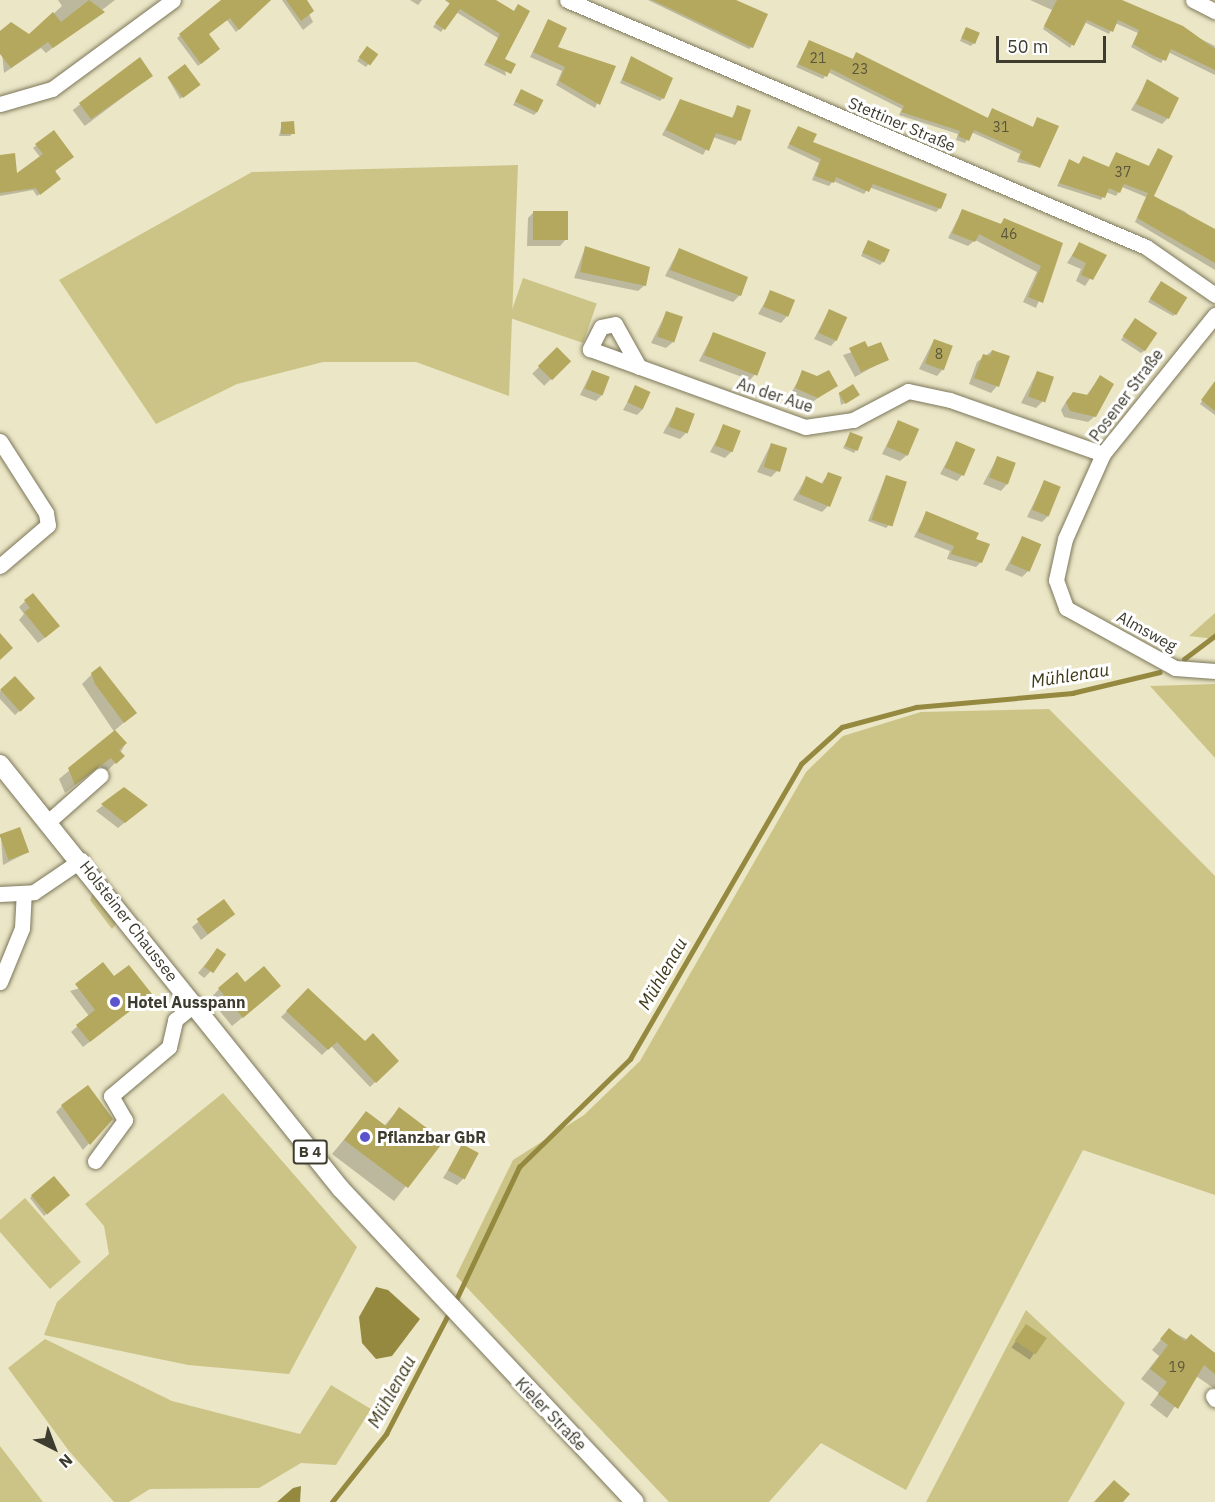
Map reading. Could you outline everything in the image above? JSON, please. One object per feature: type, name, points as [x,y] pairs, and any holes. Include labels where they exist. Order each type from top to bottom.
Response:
[{"type":"main road","name":"Holsteiner Chaussee","points":[[0,764],[81,860],[341,1189],[467,1325]]},
{"type":"main road","name":"Kieler Straße","points":[[467,1325],[635,1502]]},
{"type":"street","points":[[0,104],[52,89],[173,0]]},
{"type":"street","name":"Stettiner Straße","points":[[567,0],[1146,247],[1215,295]]},
{"type":"street","points":[[1193,0],[1215,11]]},
{"type":"street","name":"Posener Straße","points":[[1066,608],[1058,596],[1061,557],[1103,454],[1215,315]]},
{"type":"street","name":"An der Aue","points":[[639,367],[805,427],[853,420],[908,391],[950,400],[1103,454]]},
{"type":"street","points":[[0,441],[46,513],[48,525],[0,566]]},
{"type":"street","name":"Almsweg","points":[[1066,608],[1175,668],[1215,671]]},
{"type":"street","points":[[49,821],[101,776]]},
{"type":"street","points":[[0,894],[24,894],[81,860]]},
{"type":"street","points":[[0,982],[22,928],[24,894]]},
{"type":"street","points":[[95,1161],[125,1120],[111,1096],[169,1047],[175,1020],[195,1004]]},
{"type":"shaded area","points":[[518,165],[509,396],[416,362],[323,362],[237,384],[156,424],[59,280],[252,172]]},
{"type":"shaded area","points":[[523,278],[597,303],[583,343],[509,318]]},
{"type":"shaded area","points":[[1215,613],[1215,639],[1189,636]]},
{"type":"shaded area","points":[[1215,684],[1215,758],[1150,686]]},
{"type":"shaded area","points":[[1049,709],[1215,876],[1215,1195],[1083,1150],[906,1490],[821,1443],[769,1502],[669,1502],[456,1276],[513,1160],[584,1115],[640,1061],[806,772],[843,736],[921,712]]},
{"type":"shaded area","points":[[93,893],[117,923],[112,929],[90,900]]},
{"type":"shaded area","points":[[223,1093],[357,1247],[289,1374],[188,1365],[44,1335],[57,1302],[109,1254],[104,1226],[85,1204]]},
{"type":"shaded area","points":[[25,1198],[81,1262],[50,1289],[0,1232],[0,1220]]},
{"type":"shaded area","points":[[376,1287],[388,1290],[420,1319],[392,1356],[376,1359],[362,1343],[359,1317]]},
{"type":"shaded area","points":[[1026,1310],[1125,1403],[1068,1502],[926,1502]]},
{"type":"shaded area","points":[[45,1339],[172,1401],[300,1434],[331,1385],[371,1409],[336,1465],[301,1463],[259,1488],[150,1489],[129,1502],[114,1502],[69,1451],[8,1368]]},
{"type":"shaded area","points":[[0,1446],[43,1502],[0,1502]]},
{"type":"shaded area","points":[[301,1486],[300,1502],[277,1502],[293,1488]]},
{"type":"building","points":[[89,0],[105,12],[53,48],[48,42],[11,68],[0,54],[0,31],[11,22],[29,34],[53,12],[61,22]]},
{"type":"building","points":[[221,0],[271,0],[239,30],[230,18],[209,34],[220,49],[201,64],[179,34]]},
{"type":"building","points":[[286,0],[307,0],[314,11],[301,21]]},
{"type":"building","points":[[445,0],[496,0],[514,11],[518,4],[530,11],[505,59],[516,64],[511,74],[486,62],[500,34],[460,9],[445,30],[435,23],[450,3]]},
{"type":"building","points":[[652,0],[736,0],[768,14],[753,48]]},
{"type":"building","points":[[1057,0],[1122,0],[1183,26],[1215,49],[1215,70],[1171,49],[1166,61],[1154,56],[1133,44],[1139,30],[1118,20],[1113,32],[1087,20],[1074,46],[1044,26]]},
{"type":"building","points":[[548,19],[567,28],[558,47],[616,66],[600,105],[559,81],[565,67],[533,52]]},
{"type":"building","points":[[966,27],[980,33],[975,44],[961,38]]},
{"type":"building","points":[[809,40],[853,59],[856,52],[988,118],[992,108],[1033,127],[1037,117],[1059,126],[1040,168],[1019,158],[1022,151],[974,130],[969,141],[958,136],[960,131],[901,112],[904,106],[831,69],[827,77],[798,64]]},
{"type":"building","points":[[367,46],[378,54],[370,66],[359,57]]},
{"type":"building","points":[[631,56],[673,78],[664,99],[622,80]]},
{"type":"building","points":[[140,57],[153,76],[91,119],[79,103]]},
{"type":"building","points":[[185,64],[201,85],[183,98],[167,77]]},
{"type":"building","points":[[1147,79],[1179,98],[1169,119],[1136,104]]},
{"type":"building","points":[[521,89],[543,100],[537,113],[515,102]]},
{"type":"building","points":[[680,99],[733,118],[737,105],[751,110],[741,141],[716,133],[709,151],[666,130]]},
{"type":"building","points":[[294,121],[295,134],[281,134],[281,122]]},
{"type":"building","points":[[798,126],[817,134],[813,142],[947,194],[941,209],[873,184],[869,192],[836,177],[834,183],[815,176],[821,159],[789,144]]},
{"type":"building","points":[[54,130],[74,157],[55,171],[61,179],[40,195],[36,188],[0,193],[0,155],[15,153],[17,173],[43,154],[35,144]]},
{"type":"building","points":[[1158,148],[1173,156],[1154,196],[1215,229],[1215,263],[1137,218],[1148,193],[1124,184],[1120,193],[1109,188],[1105,198],[1059,183],[1069,159],[1079,164],[1083,156],[1109,167],[1116,152],[1149,166]]},
{"type":"building","points":[[962,209],[1001,224],[1004,218],[1063,243],[1043,303],[1028,297],[1041,266],[979,234],[975,242],[952,233]]},
{"type":"building","points":[[533,211],[568,211],[568,240],[533,240]]},
{"type":"building","points":[[868,240],[890,250],[884,263],[862,253]]},
{"type":"building","points":[[1079,242],[1107,255],[1093,280],[1081,275],[1086,263],[1072,256]]},
{"type":"building","points":[[585,246],[650,267],[646,286],[580,272]]},
{"type":"building","points":[[679,248],[748,277],[741,296],[670,270]]},
{"type":"building","points":[[1161,281],[1187,297],[1176,315],[1150,299]]},
{"type":"building","points":[[770,290],[795,300],[788,317],[763,307]]},
{"type":"building","points":[[829,309],[847,317],[837,341],[818,333]]},
{"type":"building","points":[[666,311],[683,317],[674,342],[657,337]]},
{"type":"building","points":[[1135,318],[1157,333],[1145,351],[1123,336]]},
{"type":"building","points":[[713,332],[766,352],[757,376],[704,355]]},
{"type":"building","points":[[934,339],[953,346],[944,370],[925,363]]},
{"type":"building","points":[[865,341],[868,347],[881,342],[889,360],[861,372],[849,348]]},
{"type":"building","points":[[557,347],[571,361],[552,380],[538,366]]},
{"type":"building","points":[[992,350],[1010,356],[999,387],[974,378],[983,354],[990,356]]},
{"type":"building","points":[[592,370],[610,377],[603,395],[585,389]]},
{"type":"building","points":[[802,370],[817,376],[829,370],[838,386],[818,398],[795,388]]},
{"type":"building","points":[[1037,371],[1054,377],[1045,402],[1028,397]]},
{"type":"building","points":[[1100,375],[1114,384],[1096,417],[1070,411],[1066,402],[1073,392],[1088,395]]},
{"type":"building","points":[[1215,381],[1215,411],[1201,400]]},
{"type":"building","points":[[853,384],[860,395],[845,404],[839,393]]},
{"type":"building","points":[[635,385],[651,392],[643,409],[627,402]]},
{"type":"building","points":[[676,407],[695,414],[688,434],[669,427]]},
{"type":"building","points":[[898,420],[919,429],[908,456],[887,447]]},
{"type":"building","points":[[723,424],[741,431],[732,452],[715,445]]},
{"type":"building","points":[[850,432],[863,437],[858,451],[845,446]]},
{"type":"building","points":[[956,441],[975,449],[964,476],[945,468]]},
{"type":"building","points":[[771,443],[787,448],[780,472],[764,467]]},
{"type":"building","points":[[997,456],[1016,463],[1008,484],[989,478]]},
{"type":"building","points":[[828,472],[842,477],[830,507],[799,494],[806,476],[823,484]]},
{"type":"building","points":[[886,475],[907,482],[892,526],[871,520]]},
{"type":"building","points":[[1044,480],[1061,487],[1049,516],[1032,510]]},
{"type":"building","points":[[926,511],[979,533],[976,539],[990,544],[982,563],[951,554],[954,546],[918,532]]},
{"type":"building","points":[[1022,536],[1041,544],[1030,572],[1010,564]]},
{"type":"building","points":[[33,593],[60,626],[45,638],[24,612],[30,608],[24,600]]},
{"type":"building","points":[[0,633],[13,648],[0,660]]},
{"type":"building","points":[[100,666],[137,713],[124,723],[95,684],[91,673]]},
{"type":"building","points":[[15,676],[35,698],[20,712],[0,689]]},
{"type":"building","points":[[115,730],[127,743],[119,750],[125,756],[116,764],[111,758],[75,785],[68,768]]},
{"type":"building","points":[[124,787],[148,805],[125,823],[101,804]]},
{"type":"building","points":[[20,827],[29,852],[9,860],[0,834]]},
{"type":"building","points":[[224,899],[235,914],[208,934],[196,919]]},
{"type":"building","points":[[217,948],[226,954],[213,973],[204,967]]},
{"type":"building","name":"Hotel Ausspann","points":[[103,962],[114,976],[129,965],[152,994],[90,1042],[76,1025],[95,1010],[75,984]]},
{"type":"building","points":[[264,966],[281,986],[243,1018],[218,988],[237,972],[245,982]]},
{"type":"building","points":[[308,988],[365,1041],[373,1033],[399,1061],[376,1083],[337,1042],[328,1050],[286,1011]]},
{"type":"building","points":[[88,1085],[113,1119],[90,1145],[61,1105]]},
{"type":"building","points":[[399,1107],[444,1141],[408,1188],[344,1140],[366,1111],[386,1126]]},
{"type":"building","points":[[462,1144],[479,1153],[465,1179],[448,1170]]},
{"type":"building","points":[[54,1176],[70,1195],[47,1214],[31,1195]]},
{"type":"building","points":[[1026,1324],[1047,1338],[1036,1355],[1015,1341]]},
{"type":"building","points":[[1169,1328],[1185,1341],[1191,1334],[1215,1353],[1215,1374],[1204,1365],[1178,1409],[1158,1394],[1167,1382],[1150,1369],[1168,1345],[1160,1339]]},
{"type":"building","points":[[1114,1480],[1130,1494],[1123,1502],[1094,1502]]},
{"type":"waterway","name":"Mühlenau","points":[[1184,659],[1215,636]]},
{"type":"waterway","name":"Mühlenau","points":[[454,1304],[519,1167],[630,1059],[801,764],[842,727],[916,707],[1072,693],[1160,672]]},
{"type":"waterway","name":"Mühlenau","points":[[332,1502],[386,1434],[450,1311]]},
{"type":"place","name":"Hotel Ausspann","points":[[115,1002]]},
{"type":"place","name":"Pflanzbar GbR","points":[[365,1137]]}]
